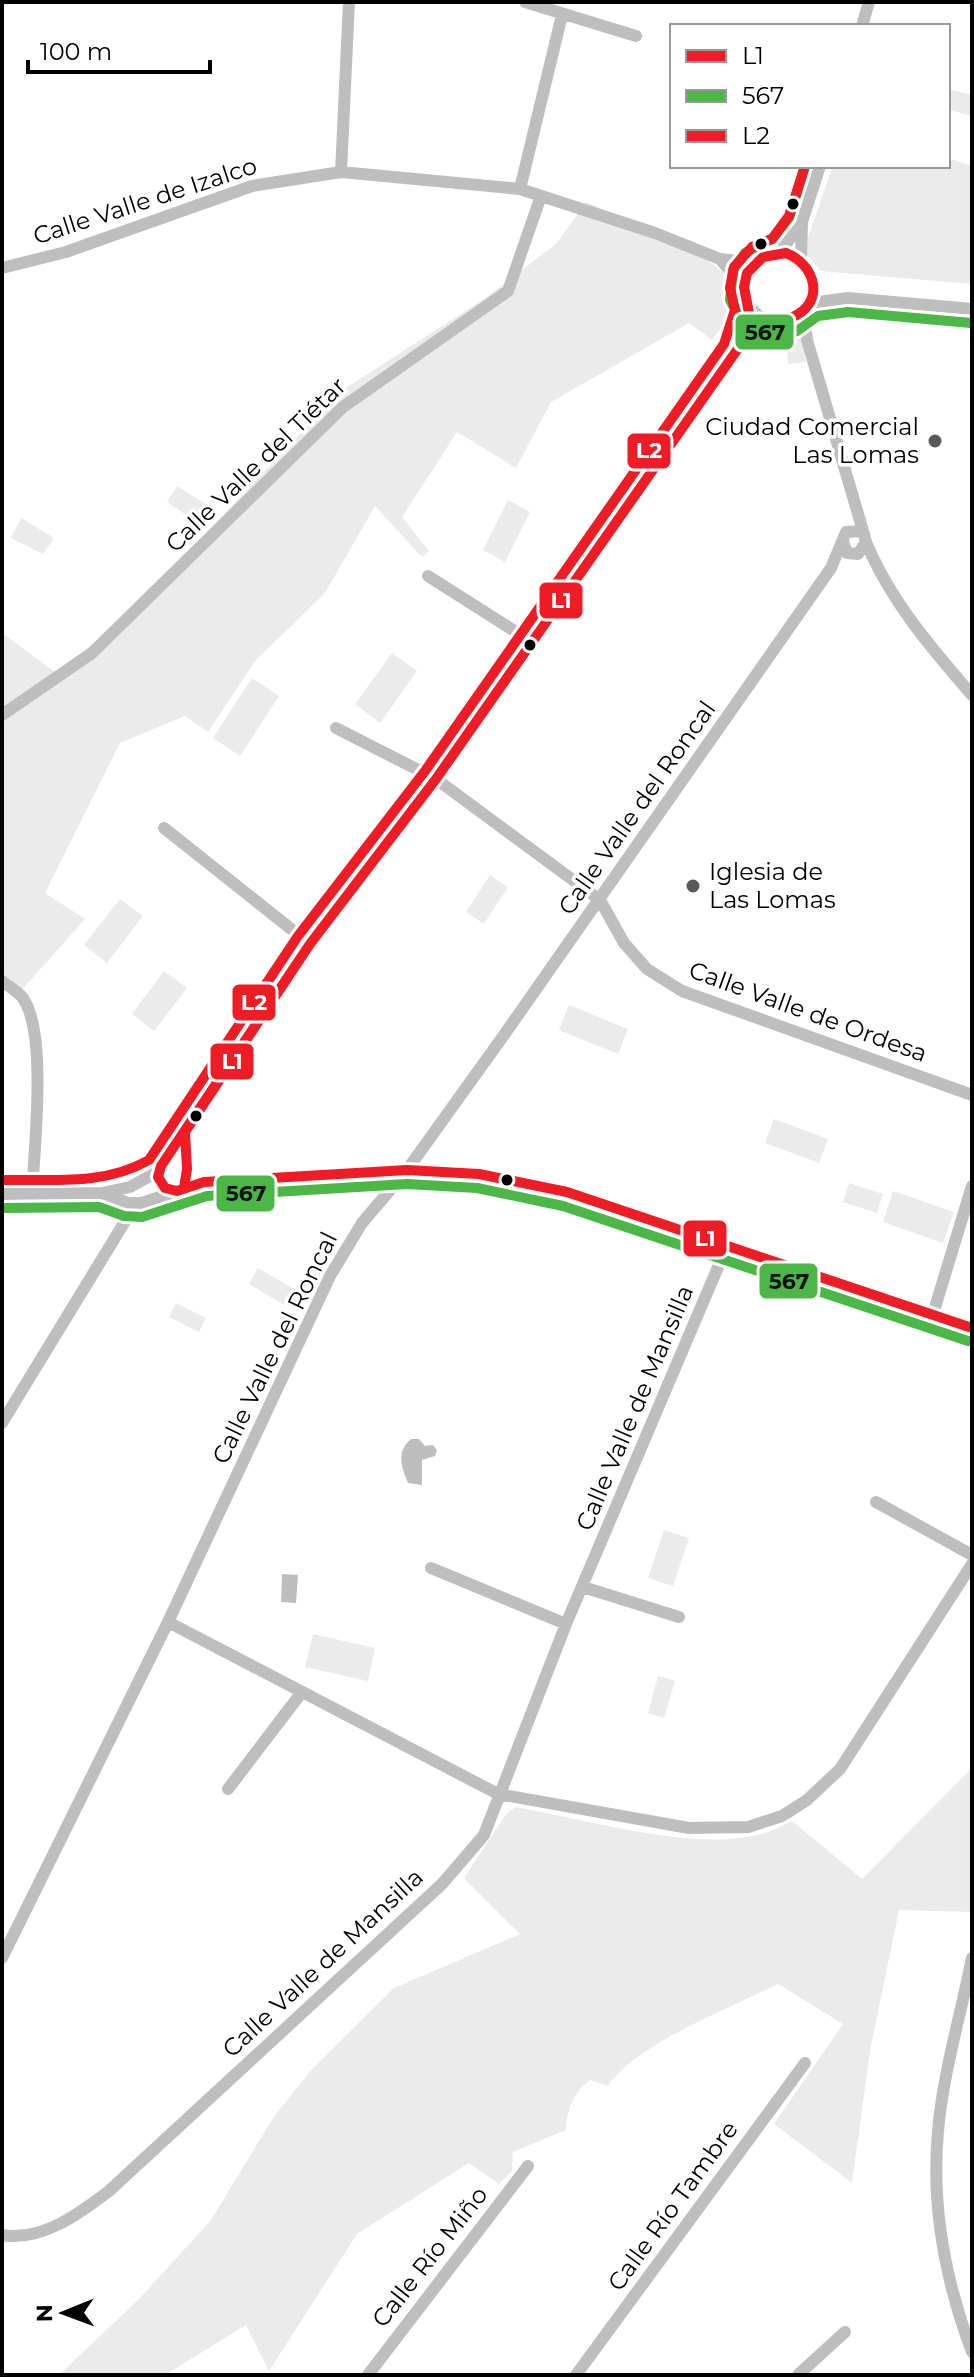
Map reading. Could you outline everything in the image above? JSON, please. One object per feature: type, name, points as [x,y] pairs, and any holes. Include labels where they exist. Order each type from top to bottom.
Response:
[{"type":"street","points":[[341,172],[349,2]]},
{"type":"street","points":[[525,2],[636,36]]},
{"type":"street","points":[[863,24],[869,2]]},
{"type":"street","points":[[520,189],[562,15]]},
{"type":"street","points":[[801,257],[802,222],[819,168]]},
{"type":"street","name":"Calle Valle de Izalco","points":[[2,268],[66,252],[252,186],[341,172],[520,189],[655,233],[720,259],[755,263]]},
{"type":"street","name":"Calle Valle del Tiétar","points":[[2,715],[92,653],[343,407],[508,291],[541,196]]},
{"type":"street","points":[[781,251],[802,222]]},
{"type":"street","points":[[737,350],[750,310],[744,287],[747,273],[760,258],[781,251],[801,257],[811,269],[815,287],[807,308],[808,341],[864,537],[877,569],[916,629],[972,695]]},
{"type":"street","name":"Calle Valle de Izalco","points":[[720,259],[744,287]]},
{"type":"street","points":[[815,287],[848,298],[972,309]]},
{"type":"street","points":[[750,310],[765,322],[785,321],[807,308],[848,298]]},
{"type":"street","points":[[785,321],[808,341]]},
{"type":"street","points":[[171,1191],[161,1183],[160,1168],[310,944],[436,779],[737,350],[765,322]]},
{"type":"street","name":"Calle Valle del Roncal","points":[[2,1958],[168,1622],[330,1276],[362,1223],[407,1170],[831,568],[844,537],[852,502]]},
{"type":"street","points":[[864,537],[844,537],[843,548],[877,569]]},
{"type":"street","points":[[855,554],[864,537]]},
{"type":"street","name":"Calle Valle del Roncal","points":[[831,568],[855,554]]},
{"type":"street","points":[[428,576],[532,642]]},
{"type":"street","name":"Calle Valle de Ordesa","points":[[336,728],[436,779],[600,900],[624,943],[647,969],[682,991],[972,1095]]},
{"type":"street","points":[[164,828],[310,944]]},
{"type":"street","points":[[2,981],[22,997],[34,1024],[37,1070],[32,1194]]},
{"type":"street","points":[[184,1188],[189,1175],[184,1163],[185,1132]]},
{"type":"street","points":[[2,1194],[102,1193],[130,1187],[172,1160],[184,1163]]},
{"type":"street","points":[[102,1193],[128,1203],[142,1203],[204,1182],[407,1170],[479,1174],[567,1192],[972,1328]]},
{"type":"street","points":[[933,1314],[972,1186]]},
{"type":"street","points":[[124,1223],[130,1187]]},
{"type":"street","points":[[2,1423],[124,1223],[142,1203]]},
{"type":"street","name":"Calle Valle de Mansilla","points":[[2,2235],[17,2238],[74,2218],[109,2191],[460,1866],[484,1835],[566,1624],[727,1246]]},
{"type":"street","points":[[876,1502],[972,1555]]},
{"type":"street","points":[[168,1622],[498,1794],[689,1828],[748,1827],[782,1816],[807,1800],[840,1769],[972,1564]]},
{"type":"street","points":[[431,1568],[566,1624]]},
{"type":"street","points":[[583,1587],[679,1617]]},
{"type":"street","points":[[228,1789],[302,1692]]},
{"type":"street","points":[[972,1958],[938,2129],[937,2167],[938,2215],[945,2263],[972,2352]]},
{"type":"street","name":"Calle Río Tambre","points":[[576,2375],[805,2063]]},
{"type":"street","name":"Calle Río Miño","points":[[368,2375],[528,2166]]},
{"type":"street","points":[[798,2375],[845,2332]]},
{"type":"shaded area","points":[[950,90],[972,95],[972,116],[950,110]]},
{"type":"shaded area","points":[[950,159],[972,166],[972,284],[821,271],[803,251],[832,168],[950,168]]},
{"type":"shaded area","points":[[586,202],[699,255],[734,285],[742,301],[712,340],[689,323],[551,402],[516,468],[457,432],[402,517],[429,551],[422,557],[375,506],[325,593],[255,661],[208,732],[185,716],[120,743],[45,893],[85,919],[20,992],[2,977],[2,633],[55,672],[95,643],[154,589],[338,393],[484,299],[556,244]]},
{"type":"shaded area","points":[[794,326],[800,332],[806,362],[788,364],[787,350],[779,342],[777,328]]},
{"type":"shaded area","points":[[177,486],[209,506],[198,523],[167,502]]},
{"type":"shaded area","points":[[508,500],[530,512],[505,562],[483,550]]},
{"type":"shaded area","points":[[21,518],[54,538],[43,554],[11,538]]},
{"type":"shaded area","points":[[392,653],[417,671],[380,723],[355,704]]},
{"type":"shaded area","points":[[252,678],[279,696],[240,756],[213,738]]},
{"type":"shaded area","points":[[490,875],[508,887],[484,924],[466,912]]},
{"type":"shaded area","points":[[120,899],[143,916],[107,963],[84,945]]},
{"type":"shaded area","points":[[164,971],[187,988],[154,1031],[132,1014]]},
{"type":"shaded area","points":[[569,1005],[628,1029],[618,1054],[559,1030]]},
{"type":"shaded area","points":[[774,1119],[828,1139],[819,1163],[765,1143]]},
{"type":"shaded area","points":[[849,1183],[883,1194],[877,1213],[843,1202]]},
{"type":"shaded area","points":[[893,1191],[954,1212],[943,1243],[883,1222]]},
{"type":"shaded area","points":[[258,1268],[294,1289],[284,1305],[249,1284]]},
{"type":"shaded area","points":[[176,1303],[206,1318],[199,1332],[169,1317]]},
{"type":"shaded area","points":[[411,1439],[419,1439],[425,1446],[433,1445],[437,1450],[435,1456],[422,1460],[422,1485],[408,1483],[402,1465],[403,1449]]},
{"type":"shaded area","points":[[664,1530],[689,1538],[673,1586],[648,1578]]},
{"type":"shaded area","points":[[282,1574],[298,1575],[296,1603],[281,1602]]},
{"type":"shaded area","points":[[313,1634],[375,1648],[368,1681],[305,1667]]},
{"type":"shaded area","points":[[658,1676],[675,1681],[664,1718],[648,1713]]},
{"type":"shaded area","points":[[972,1768],[972,1912],[899,1910],[870,2051],[852,2183],[774,2124],[843,2024],[778,1984],[661,2042],[639,2056],[608,2086],[590,2080],[572,2102],[566,2130],[513,2152],[512,2171],[499,2184],[469,2163],[357,2234],[269,2371],[246,2325],[165,2375],[59,2375],[140,2298],[211,2220],[273,2118],[311,2070],[394,1988],[520,1934],[464,1878],[507,1813],[516,1807],[637,1832],[701,1839],[757,1835],[792,1821],[862,1879]]},
{"type":"transit line","name":"567","points":[[804,168],[789,218],[773,238],[745,253],[733,270],[730,300],[740,319],[752,329],[779,335],[797,331],[818,316],[848,312],[971,323]]},
{"type":"transit line","name":"L2","points":[[2,1180],[96,1177],[114,1174],[149,1160],[298,936],[425,771],[724,344],[735,310],[730,288],[734,267],[752,247],[772,239],[789,216],[804,168]]},
{"type":"transit line","name":"L1","points":[[786,253],[805,266],[810,275],[813,295],[809,304],[790,318],[760,325],[737,350],[749,313],[744,287],[747,273],[763,257],[786,253]]},
{"type":"transit line","name":"L1","points":[[310,944],[436,779],[737,350]]},
{"type":"transit line","name":"L1","points":[[184,1188],[187,1169],[185,1132],[310,944]]},
{"type":"transit line","name":"L1","points":[[310,944],[161,1166],[158,1177],[165,1188],[177,1191],[204,1182],[407,1170],[479,1174],[567,1192],[972,1328]]},
{"type":"transit line","name":"567","points":[[2,1208],[99,1207],[124,1216],[142,1217],[207,1196],[407,1184],[477,1188],[563,1206],[968,1341]]},
{"type":"place","name":"Ciudad Comercial Las Lomas","points":[[935,441]]},
{"type":"place","name":"Iglesia de Las Lomas","points":[[693,886]]}]
